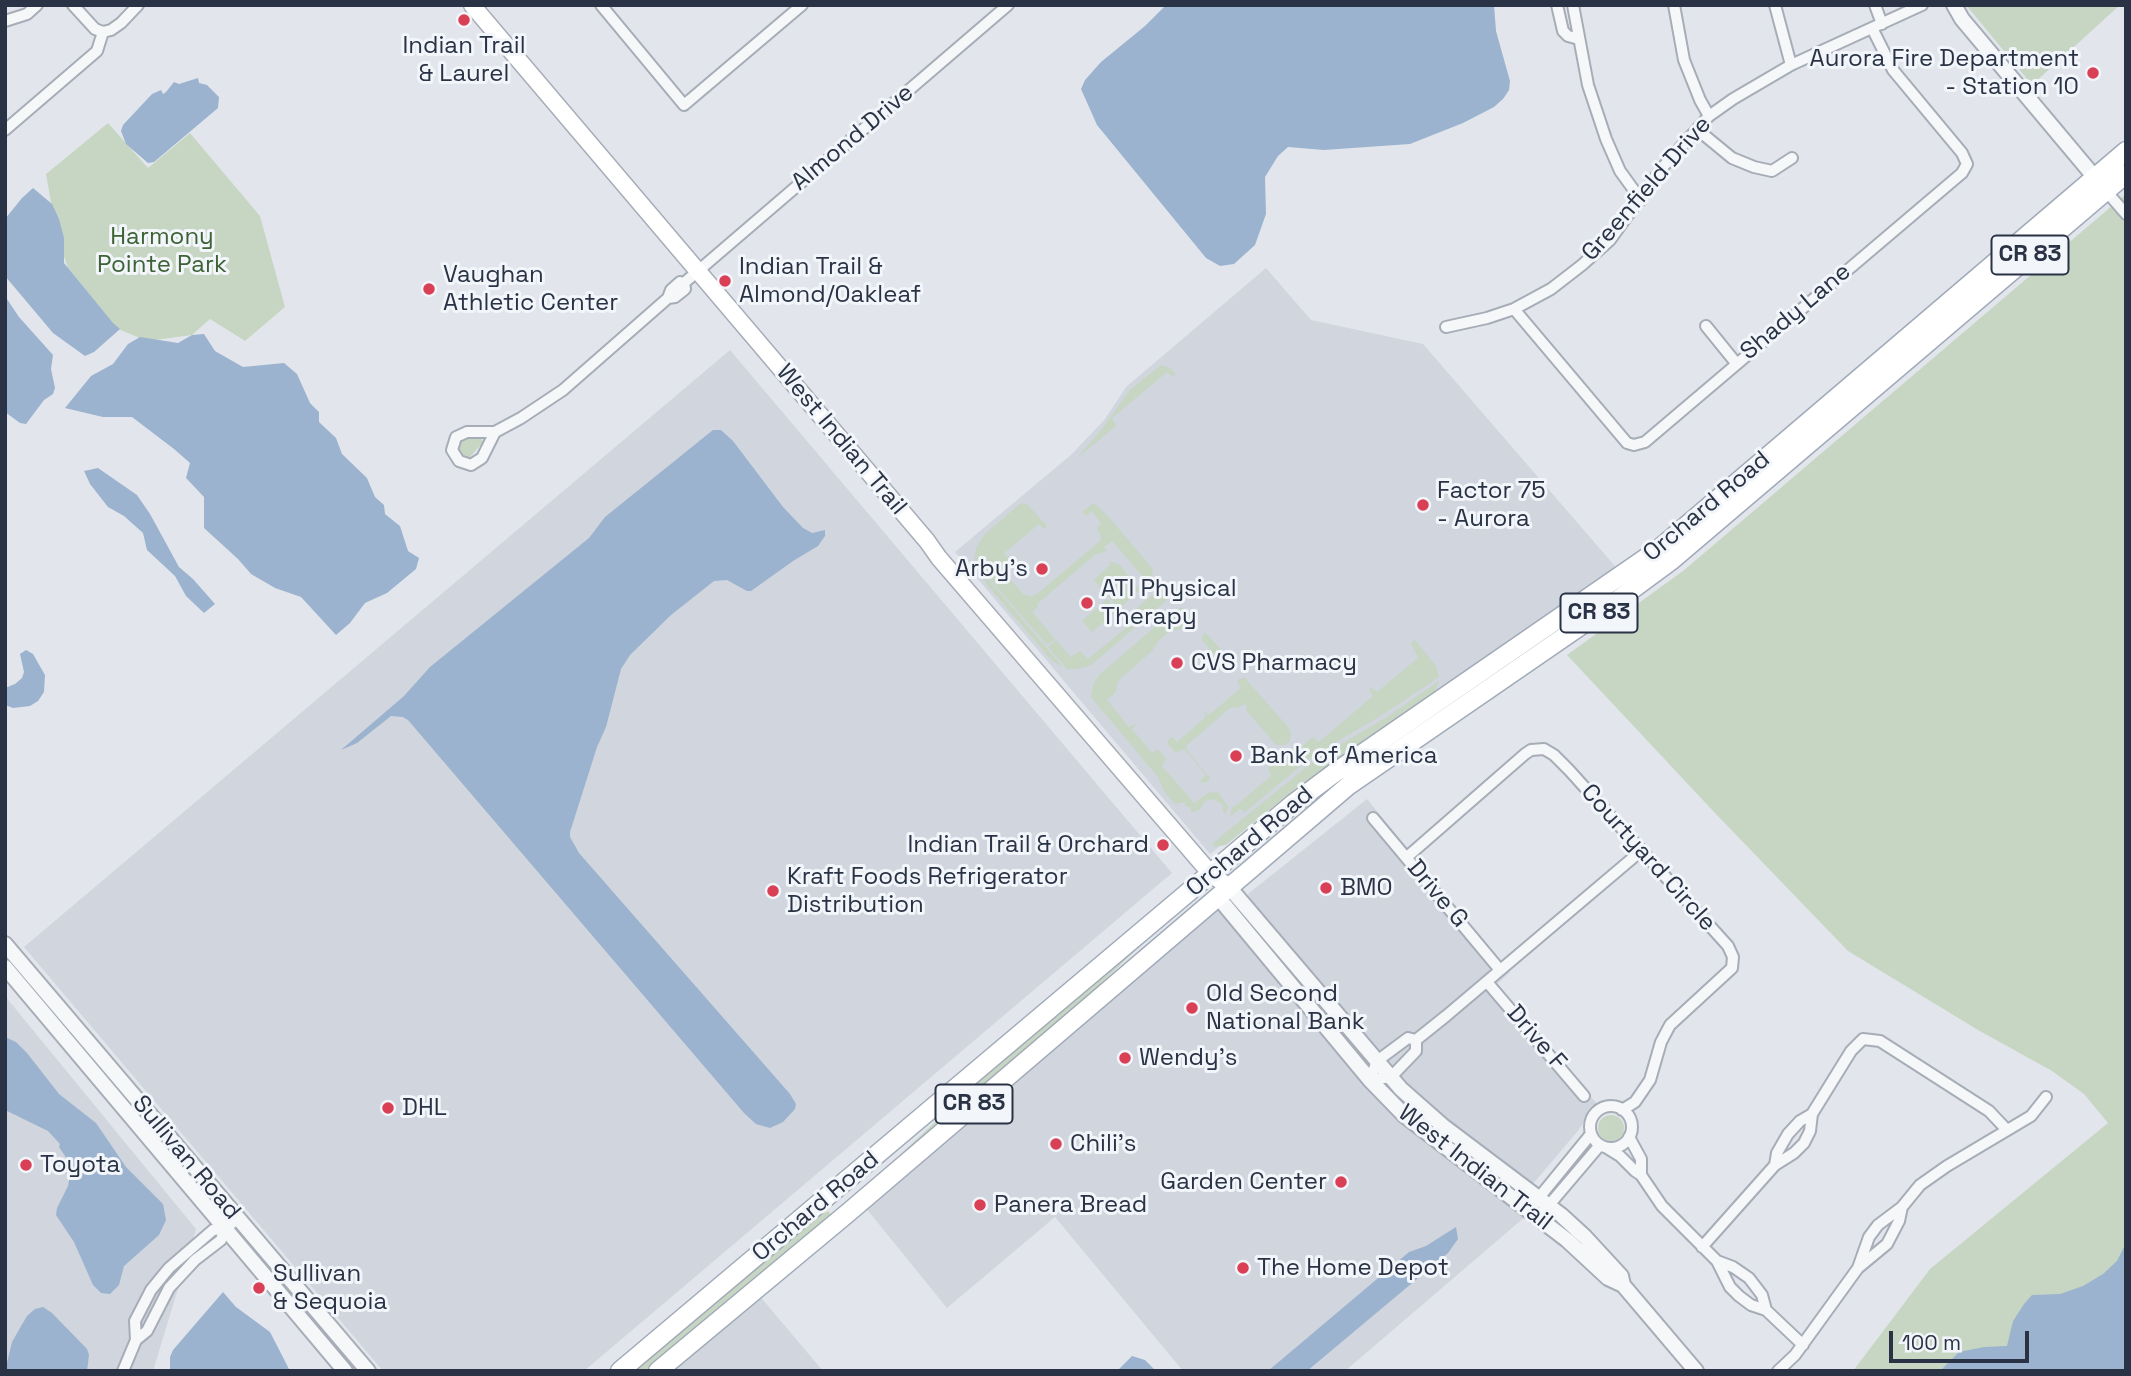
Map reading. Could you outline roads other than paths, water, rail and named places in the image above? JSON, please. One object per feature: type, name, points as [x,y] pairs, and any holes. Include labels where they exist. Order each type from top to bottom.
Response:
[{"type":"main road","name":"West Indian Trail","points":[[472,5],[939,558],[1211,874],[1223,892]]},
{"type":"main road","name":"Orchard Road","points":[[658,1371],[1358,779],[1672,560],[2100,184],[2126,151]]},
{"type":"main road","name":"Orchard Road","points":[[620,1371],[1293,804],[1659,549],[2100,184],[2126,174]]},
{"type":"street","points":[[5,21],[27,13],[37,5]]},
{"type":"street","points":[[73,5],[95,29],[103,32],[121,23],[138,5]]},
{"type":"street","points":[[601,5],[684,105],[802,5]]},
{"type":"street","name":"Almond Drive","points":[[495,432],[563,390],[668,298],[671,289],[680,282],[684,283],[1008,5]]},
{"type":"street","points":[[1557,5],[1563,31],[1568,36],[1579,39]]},
{"type":"street","points":[[1573,5],[1588,86],[1606,139],[1620,171],[1641,200]]},
{"type":"street","points":[[1674,5],[1684,60],[1709,116]]},
{"type":"street","points":[[1775,5],[1791,65]]},
{"type":"street","points":[[1875,5],[1877,26]]},
{"type":"street","name":"Greenfield Drive","points":[[1446,327],[1514,309],[1551,289],[1582,265],[1610,240],[1662,168],[1709,116],[1763,79],[1922,5]]},
{"type":"street","points":[[1954,5],[1962,19],[2126,214]]},
{"type":"street","name":"Shady Lane","points":[[1514,309],[1627,443],[1634,445],[1645,442],[1962,173],[1967,164],[1962,153],[1894,69],[1877,26]]},
{"type":"street","points":[[5,130],[97,51],[103,32]]},
{"type":"street","points":[[1699,130],[1732,158],[1754,167],[1772,171],[1792,158]]},
{"type":"street","points":[[1706,326],[1736,363]]},
{"type":"street","name":"Courtyard Circle","points":[[1407,857],[1525,754],[1537,749],[1550,752],[1728,946],[1734,962],[1725,975],[1670,1025],[1661,1042],[1650,1080],[1635,1102],[1622,1110]]},
{"type":"street","name":"Drive G","points":[[1373,818],[1500,970]]},
{"type":"street","points":[[1416,1040],[1641,851]]},
{"type":"street","name":"West Indian Trail","points":[[1223,892],[1308,980],[1391,1077],[1443,1126],[1544,1202],[1605,1257],[1621,1276],[1623,1285]]},
{"type":"street","name":"West Indian Trail","points":[[1223,892],[1370,1080],[1421,1130],[1567,1240],[1608,1278],[1623,1285],[1696,1371]]},
{"type":"street","name":"Sullivan Road","points":[[5,944],[369,1371]]},
{"type":"street","name":"Sullivan Road","points":[[5,967],[345,1371]]},
{"type":"street","name":"Drive F","points":[[1487,982],[1584,1096]]},
{"type":"street","points":[[1408,1038],[1416,1040],[1416,1051],[1391,1077],[1370,1080],[1377,1061],[1408,1038]]},
{"type":"street","points":[[1702,1247],[1775,1165],[1804,1143],[1810,1131],[1812,1114],[1851,1051],[1864,1040],[1880,1041],[1989,1111],[2007,1130]]},
{"type":"street","points":[[1858,1268],[1869,1237],[1878,1225],[1902,1207],[1920,1185],[1932,1175],[2031,1116],[2046,1097]]},
{"type":"street","points":[[1533,1215],[1591,1134],[1591,1121],[1596,1112],[1604,1107],[1622,1110],[1631,1123],[1629,1137],[1623,1145],[1604,1147],[1544,1202]]},
{"type":"street","points":[[1775,1165],[1777,1153],[1788,1134],[1800,1121],[1812,1114]]},
{"type":"street","points":[[1591,1134],[1642,1175],[1662,1206],[1717,1261],[1730,1287],[1739,1296],[1751,1305],[1766,1310],[1803,1345]]},
{"type":"street","points":[[1629,1137],[1641,1159],[1642,1175]]},
{"type":"street","points":[[1778,1371],[1803,1345],[1858,1268],[1887,1244],[1899,1221],[1902,1207]]},
{"type":"street","points":[[123,1371],[136,1340],[147,1332],[169,1288],[195,1260],[221,1240],[225,1229],[237,1219]]},
{"type":"street","points":[[1717,1261],[1733,1267],[1749,1278],[1762,1295],[1766,1310]]},
{"type":"water","points":[[1166,5],[1494,5],[1496,31],[1510,81],[1509,90],[1494,107],[1463,123],[1410,144],[1324,150],[1288,147],[1278,156],[1265,177],[1266,214],[1255,245],[1234,264],[1220,266],[1206,258],[1097,125],[1081,89],[1085,80],[1101,62]]},
{"type":"water","points":[[198,78],[199,83],[207,85],[219,97],[218,108],[154,162],[148,163],[126,144],[121,131],[123,125],[152,94],[161,90],[163,94],[174,82],[179,84]]},
{"type":"water","points":[[33,188],[52,204],[59,219],[64,238],[64,263],[120,329],[94,352],[85,356],[53,333],[5,276],[5,219]]},
{"type":"water","points":[[5,296],[19,317],[53,355],[53,394],[44,400],[26,424],[20,423],[5,412]]},
{"type":"water","points":[[204,334],[215,351],[243,367],[284,363],[297,374],[310,403],[319,412],[319,422],[336,438],[342,454],[367,478],[375,497],[384,505],[385,514],[400,526],[408,551],[419,558],[416,569],[387,593],[365,603],[350,623],[336,635],[301,597],[275,588],[251,574],[204,528],[204,497],[186,478],[190,463],[174,449],[132,417],[103,417],[65,408],[91,376],[113,364],[128,344],[140,337],[178,343],[192,335]]},
{"type":"water","points":[[713,430],[721,430],[733,441],[783,507],[803,528],[812,533],[825,530],[825,536],[818,546],[751,591],[727,580],[714,581],[671,615],[630,655],[621,669],[606,727],[597,747],[570,837],[579,853],[790,1094],[796,1104],[795,1109],[783,1122],[770,1128],[756,1124],[744,1113],[408,720],[391,716],[357,743],[341,750],[404,696],[430,667],[589,538],[605,517]]},
{"type":"water","points":[[98,468],[137,495],[179,567],[215,604],[204,613],[186,596],[175,576],[147,550],[143,533],[124,516],[108,507],[90,484],[84,471]]},
{"type":"water","points":[[26,650],[33,654],[45,675],[44,692],[38,701],[30,706],[13,708],[5,705],[5,688],[22,678],[24,672],[20,654]]},
{"type":"water","points":[[5,1037],[16,1042],[27,1053],[59,1094],[96,1123],[126,1167],[163,1204],[166,1220],[159,1235],[124,1266],[119,1285],[110,1294],[101,1293],[93,1285],[74,1242],[56,1215],[70,1175],[60,1144],[48,1131],[5,1110]]},
{"type":"water","points":[[1456,1227],[1458,1239],[1448,1253],[1307,1371],[1268,1371],[1409,1252],[1426,1246]]},
{"type":"water","points":[[2126,1243],[2126,1371],[1940,1371],[1959,1352],[2007,1346],[2013,1321],[2032,1295],[2060,1294],[2083,1286],[2103,1274],[2117,1261]]},
{"type":"water","points":[[223,1292],[236,1307],[270,1332],[290,1371],[170,1371],[173,1350]]},
{"type":"water","points":[[43,1307],[87,1349],[87,1371],[5,1371],[12,1342],[27,1316],[35,1309]]},
{"type":"water","points":[[1132,1356],[1145,1360],[1156,1371],[1117,1371]]},
{"type":"place","name":"Indian Trail & Laurel","points":[[464,20]]},
{"type":"place","name":"Aurora Fire Department - Station 10","points":[[2093,73]]},
{"type":"place","name":"Indian Trail & Almond/Oakleaf","points":[[725,281]]},
{"type":"place","name":"Vaughan Athletic Center","points":[[429,289]]},
{"type":"place","name":"Factor 75 - Aurora","points":[[1423,505]]},
{"type":"place","name":"Arby's","points":[[1042,569]]},
{"type":"place","name":"ATI Physical Therapy","points":[[1087,603]]},
{"type":"place","name":"CVS Pharmacy","points":[[1177,663]]},
{"type":"place","name":"Bank of America","points":[[1236,756]]},
{"type":"place","name":"Indian Trail & Orchard","points":[[1163,845]]},
{"type":"place","name":"BMO","points":[[1326,888]]},
{"type":"place","name":"Kraft Foods Refrigerator Distribution","points":[[773,891]]},
{"type":"place","name":"Old Second National Bank","points":[[1192,1008]]},
{"type":"place","name":"Wendy's","points":[[1125,1058]]},
{"type":"place","name":"DHL","points":[[388,1108]]},
{"type":"place","name":"Chili's","points":[[1056,1144]]},
{"type":"place","name":"Toyota","points":[[26,1165]]},
{"type":"place","name":"Garden Center","points":[[1341,1182]]},
{"type":"place","name":"Panera Bread","points":[[980,1205]]},
{"type":"place","name":"The Home Depot","points":[[1243,1268]]},
{"type":"place","name":"Sullivan & Sequoia","points":[[259,1288]]},
{"type":"park label","name":"Harmony Pointe Park","points":[[162,251]]}]
